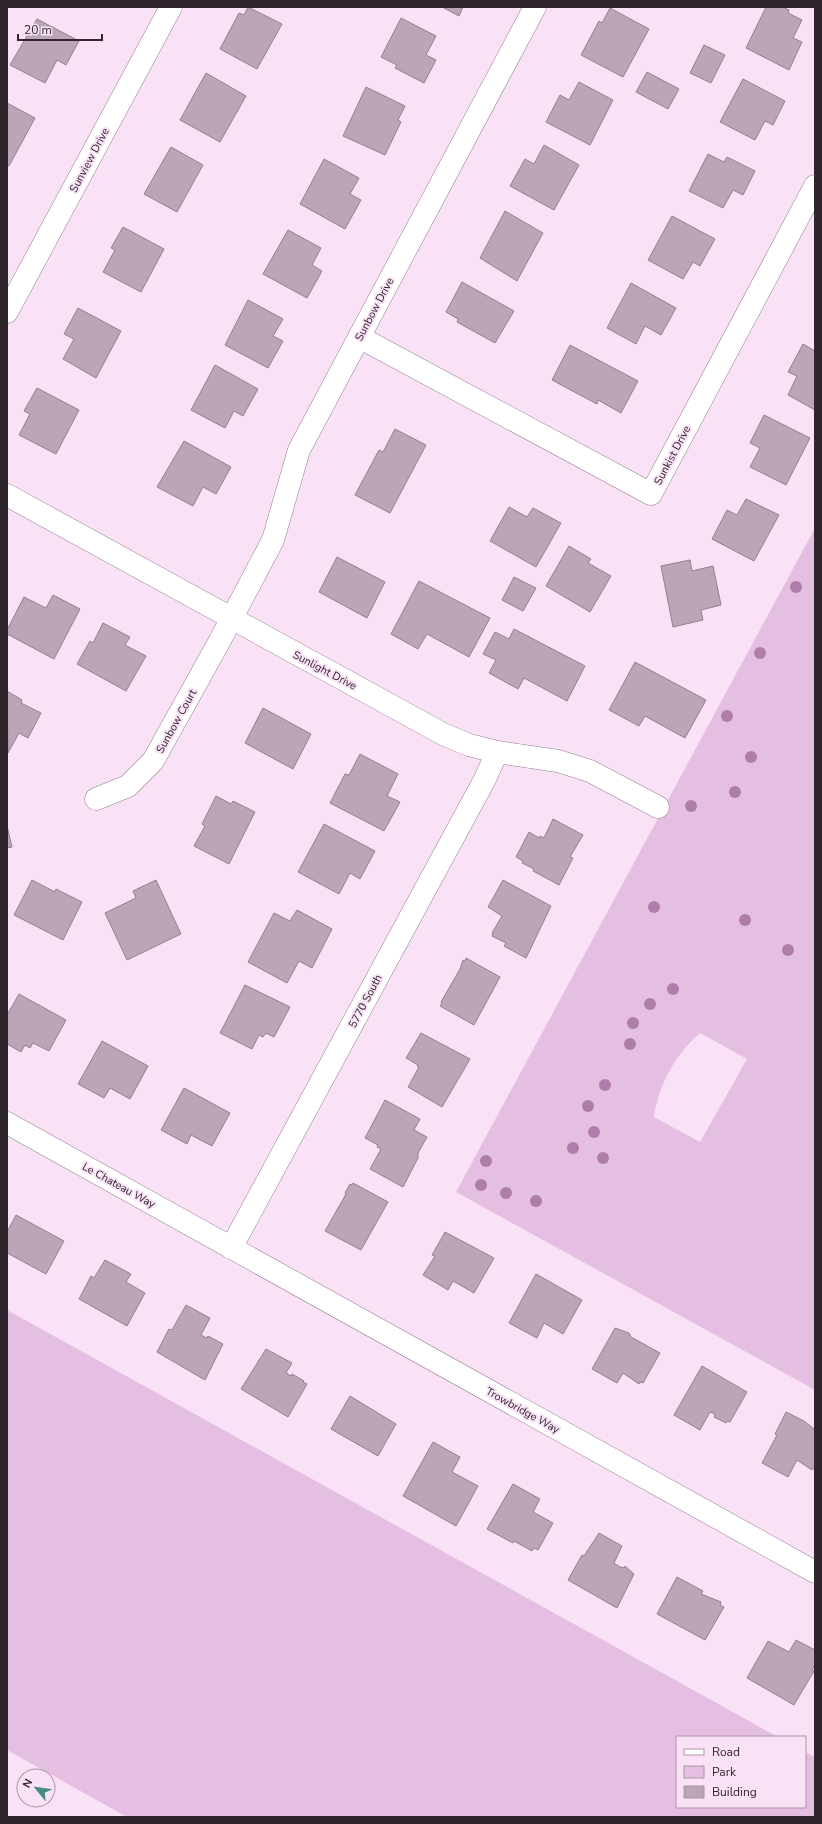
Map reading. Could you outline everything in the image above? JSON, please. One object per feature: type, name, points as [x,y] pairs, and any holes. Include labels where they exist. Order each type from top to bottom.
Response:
[{"type":"street","name":"Sunview Drive","points":[[7,312],[171,7]]},
{"type":"street","name":"Sunbow Drive","points":[[231,619],[273,540],[299,450],[535,7]]},
{"type":"street","name":"Sunkist Drive","points":[[358,337],[651,494],[815,186]]},
{"type":"street","name":"Sunlight Drive","points":[[7,495],[443,734],[469,745],[497,752],[558,761],[590,771],[658,807]]},
{"type":"street","name":"Sunbow Court","points":[[96,799],[128,786],[153,761],[231,619]]},
{"type":"street","name":"5770 South","points":[[231,1248],[485,779],[497,752]]},
{"type":"street","name":"Le Chateau Way","points":[[7,1123],[231,1248]]},
{"type":"street","name":"Trowbridge Way","points":[[231,1248],[815,1572]]},
{"type":"green space","points":[[815,528],[815,1390],[456,1192]],"holes":[[[700,1033],[747,1059],[700,1142],[654,1117],[660,1093],[670,1071],[683,1051]]]},
{"type":"green space","points":[[7,1310],[776,1736],[676,1736],[676,1808],[806,1808],[806,1752],[815,1757],[815,1817],[127,1817],[56,1777],[56,1768],[39,1768],[7,1750]]},
{"type":"building","points":[[248,7],[282,24],[257,69],[220,49],[239,13],[244,15]]},
{"type":"building","points":[[442,7],[463,7],[459,16]]},
{"type":"building","points":[[766,7],[783,7],[789,10],[788,13],[802,20],[793,38],[802,42],[789,70],[746,48]]},
{"type":"building","points":[[610,8],[649,29],[623,77],[581,55],[599,21],[602,23]]},
{"type":"building","points":[[401,18],[436,36],[426,55],[436,60],[424,83],[395,68],[397,65],[381,57]]},
{"type":"building","points":[[37,19],[79,41],[66,65],[57,60],[45,83],[10,65]]},
{"type":"building","points":[[704,45],[725,55],[711,83],[690,73]]},
{"type":"building","points":[[647,72],[679,89],[668,109],[636,92]]},
{"type":"building","points":[[206,73],[246,96],[220,142],[180,120]]},
{"type":"building","points":[[743,79],[785,101],[773,125],[765,121],[755,140],[720,122]]},
{"type":"building","points":[[579,82],[613,100],[590,145],[546,122],[560,95],[569,100]]},
{"type":"building","points":[[366,87],[405,106],[398,120],[401,122],[385,155],[343,136]]},
{"type":"building","points":[[7,103],[35,118],[9,166],[7,165]]},
{"type":"building","points":[[544,145],[579,165],[554,210],[510,186],[525,159],[534,164]]},
{"type":"building","points":[[171,147],[203,165],[177,212],[144,194]]},
{"type":"building","points":[[708,154],[724,162],[727,157],[755,171],[743,195],[733,190],[723,208],[689,191]]},
{"type":"building","points":[[324,159],[359,178],[350,194],[361,200],[345,229],[300,204]]},
{"type":"building","points":[[505,211],[543,233],[517,281],[480,258]]},
{"type":"building","points":[[672,216],[715,239],[700,266],[693,262],[683,279],[648,260]]},
{"type":"building","points":[[123,227],[164,249],[141,292],[103,272],[115,250],[111,248]]},
{"type":"building","points":[[288,230],[321,248],[312,265],[322,271],[307,298],[263,274]]},
{"type":"building","points":[[462,282],[514,311],[495,343],[457,322],[458,319],[446,312]]},
{"type":"building","points":[[631,283],[676,308],[661,335],[645,326],[636,344],[607,328]]},
{"type":"building","points":[[248,300],[283,319],[273,336],[283,341],[268,368],[225,345]]},
{"type":"building","points":[[78,308],[121,331],[96,378],[63,359],[74,339],[64,334]]},
{"type":"building","points":[[803,344],[815,351],[815,410],[788,395],[797,376],[788,372]]},
{"type":"building","points":[[570,345],[638,381],[621,413],[598,400],[597,404],[552,380]]},
{"type":"building","points":[[215,365],[258,389],[243,416],[234,411],[225,428],[191,410]]},
{"type":"building","points":[[37,388],[79,410],[56,454],[19,435],[30,414],[24,411]]},
{"type":"building","points":[[764,415],[810,438],[786,485],[750,467],[760,448],[750,443]]},
{"type":"building","points":[[395,429],[426,445],[390,513],[355,495],[379,450],[383,452]]},
{"type":"building","points":[[184,441],[231,467],[216,494],[203,487],[193,506],[157,487]]},
{"type":"building","points":[[746,499],[779,515],[754,561],[712,539],[727,510],[737,515]]},
{"type":"building","points":[[509,507],[527,517],[533,508],[561,523],[536,567],[490,541]]},
{"type":"building","points":[[569,546],[591,559],[588,563],[611,576],[590,612],[546,586]]},
{"type":"building","points":[[337,557],[385,582],[367,618],[319,592]]},
{"type":"building","points":[[690,560],[692,571],[713,566],[721,605],[701,610],[703,620],[673,627],[661,566]]},
{"type":"building","points":[[514,577],[536,588],[523,611],[502,600]]},
{"type":"building","points":[[419,581],[490,618],[469,657],[427,634],[418,649],[391,634]]},
{"type":"building","points":[[53,595],[80,609],[54,659],[7,634],[7,630],[24,597],[46,608]]},
{"type":"building","points":[[103,623],[130,637],[125,645],[146,656],[126,691],[77,664],[90,641],[93,643]]},
{"type":"building","points":[[514,629],[585,666],[567,701],[524,678],[518,689],[489,673],[496,660],[483,654],[495,632],[509,639]]},
{"type":"building","points":[[635,662],[706,700],[685,738],[645,716],[639,726],[609,710]]},
{"type":"building","points":[[7,691],[22,700],[21,703],[41,713],[28,738],[19,733],[8,753]]},
{"type":"building","points":[[263,708],[311,734],[293,769],[245,743]]},
{"type":"building","points":[[360,754],[398,774],[387,796],[400,802],[384,831],[330,803],[345,774],[349,775]]},
{"type":"building","points":[[216,796],[231,804],[233,801],[255,812],[229,864],[194,846],[205,826],[202,824]]},
{"type":"building","points":[[553,819],[583,835],[570,857],[573,858],[559,885],[533,871],[534,869],[522,863],[523,861],[516,857],[529,832],[539,838],[540,836],[544,838]]},
{"type":"building","points":[[324,824],[375,851],[360,879],[350,873],[339,894],[298,872]]},
{"type":"building","points":[[7,826],[12,847],[7,848]]},
{"type":"building","points":[[32,880],[55,892],[56,889],[82,902],[63,940],[14,915]]},
{"type":"building","points":[[156,880],[181,934],[127,960],[105,913],[136,898],[133,891]]},
{"type":"building","points":[[503,880],[551,906],[526,958],[504,946],[506,943],[492,936],[492,933],[502,916],[488,907]]},
{"type":"building","points":[[297,910],[332,929],[312,968],[299,961],[287,983],[248,962],[274,913],[290,921]]},
{"type":"building","points":[[466,958],[500,977],[474,1025],[440,1006],[460,969],[463,960],[465,961]]},
{"type":"building","points":[[245,985],[290,1007],[274,1037],[266,1033],[263,1037],[259,1035],[252,1049],[220,1033]]},
{"type":"building","points":[[19,994],[66,1020],[49,1051],[33,1043],[30,1048],[25,1045],[21,1052],[7,1044],[7,1015]]},
{"type":"building","points":[[421,1033],[470,1059],[442,1107],[408,1087],[419,1067],[406,1058]]},
{"type":"building","points":[[102,1041],[148,1066],[130,1099],[110,1088],[104,1098],[78,1084]]},
{"type":"building","points":[[184,1088],[230,1113],[212,1146],[191,1135],[187,1144],[161,1130]]},
{"type":"building","points":[[385,1100],[420,1119],[414,1130],[427,1137],[403,1187],[370,1169],[381,1149],[377,1147],[378,1145],[365,1138]]},
{"type":"building","points":[[353,1183],[388,1202],[361,1250],[325,1231],[350,1184],[352,1185]]},
{"type":"building","points":[[16,1215],[64,1241],[46,1274],[7,1253],[7,1232]]},
{"type":"building","points":[[445,1232],[494,1258],[474,1293],[453,1281],[448,1290],[423,1275],[435,1256],[432,1255]]},
{"type":"building","points":[[105,1260],[131,1274],[126,1282],[145,1293],[127,1326],[79,1299],[91,1276],[94,1278]]},
{"type":"building","points":[[536,1274],[582,1300],[563,1334],[544,1323],[537,1338],[509,1323]]},
{"type":"building","points":[[186,1305],[210,1318],[201,1335],[207,1338],[208,1336],[223,1344],[205,1380],[157,1352],[169,1329],[172,1330]]},
{"type":"building","points":[[615,1328],[629,1333],[631,1337],[660,1353],[643,1383],[640,1382],[639,1384],[623,1373],[617,1383],[592,1369]]},
{"type":"building","points":[[266,1349],[292,1363],[286,1373],[291,1376],[292,1374],[307,1384],[288,1417],[241,1389]]},
{"type":"building","points":[[702,1366],[747,1392],[730,1422],[727,1421],[726,1423],[714,1417],[715,1414],[710,1412],[700,1430],[674,1415]]},
{"type":"building","points":[[350,1396],[396,1424],[378,1456],[331,1429]]},
{"type":"building","points":[[786,1412],[804,1421],[814,1429],[815,1427],[815,1469],[813,1468],[812,1470],[797,1460],[788,1477],[762,1463],[777,1435],[775,1434]]},
{"type":"building","points":[[433,1442],[460,1457],[452,1472],[478,1486],[456,1526],[403,1496]]},
{"type":"building","points":[[513,1484],[540,1499],[533,1512],[553,1523],[538,1550],[534,1548],[532,1551],[487,1529]]},
{"type":"building","points":[[599,1533],[622,1546],[614,1563],[620,1567],[624,1568],[625,1566],[634,1574],[617,1608],[568,1580],[582,1555],[584,1556]]},
{"type":"building","points":[[677,1577],[703,1591],[701,1594],[721,1602],[720,1605],[724,1607],[705,1640],[657,1614]]},
{"type":"building","points":[[796,1640],[815,1650],[815,1665],[812,1670],[814,1671],[794,1705],[747,1678],[768,1641],[789,1652]]}]
